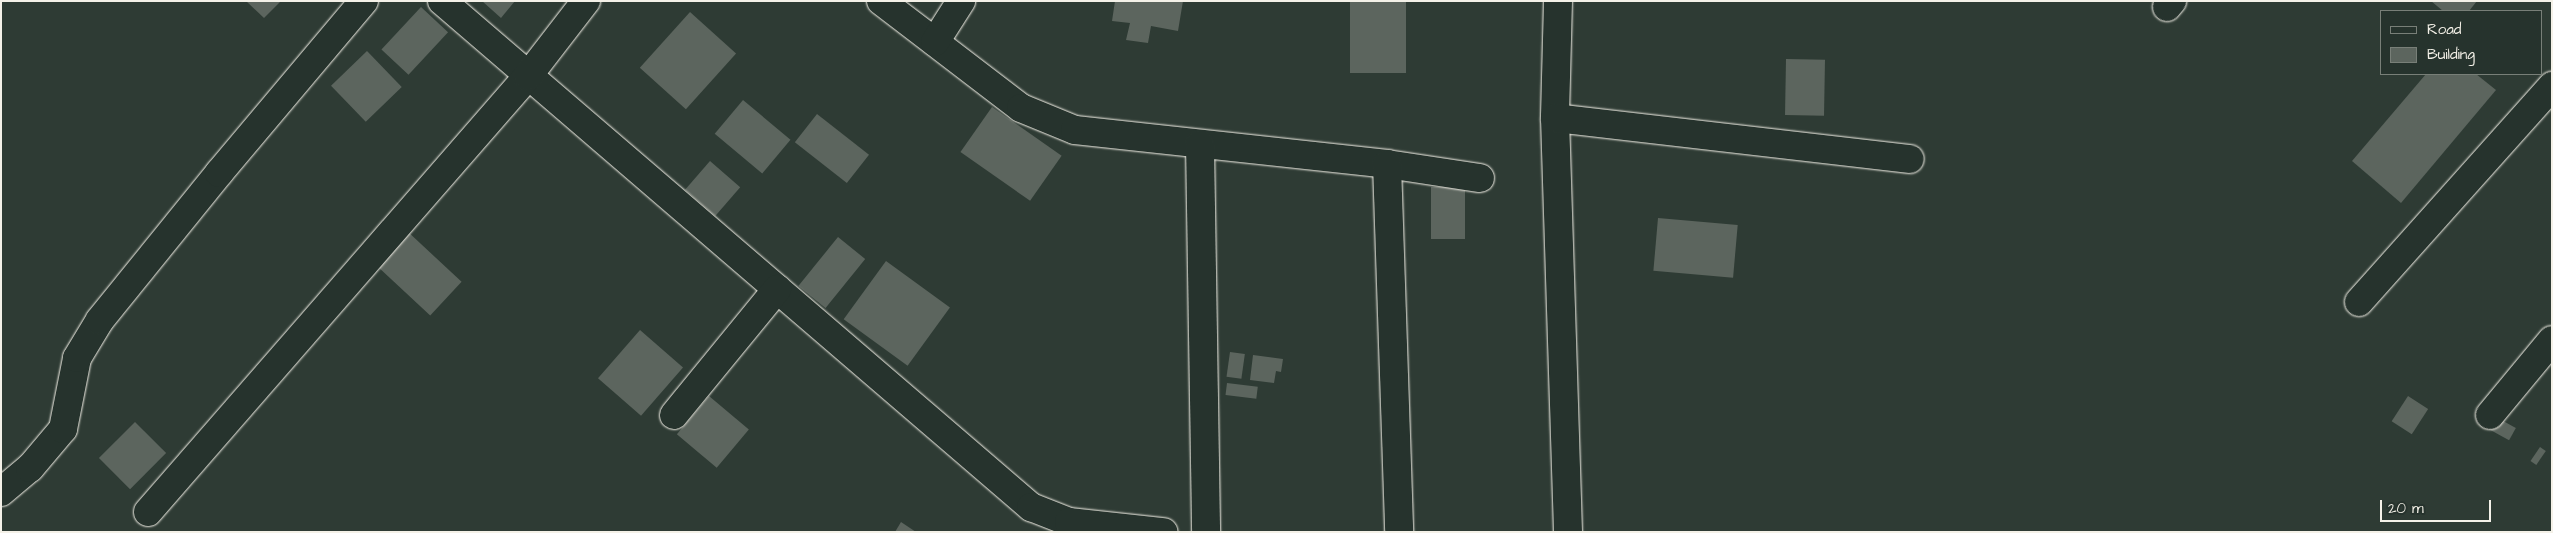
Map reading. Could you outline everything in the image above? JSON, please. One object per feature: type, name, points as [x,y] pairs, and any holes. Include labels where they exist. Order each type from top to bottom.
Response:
[{"type":"street","points":[[1,492],[30,468],[63,429],[77,358],[100,320],[364,1]]},
{"type":"street","points":[[442,1],[1030,507],[1069,522],[1163,532]]},
{"type":"street","points":[[148,512],[528,76],[586,1]]},
{"type":"street","points":[[881,1],[1021,108],[1048,121],[1075,130],[1388,164],[1480,178]]},
{"type":"street","points":[[935,42],[961,1]]},
{"type":"street","points":[[1558,1],[1555,118],[1568,532]]},
{"type":"street","points":[[2359,302],[2552,86]]},
{"type":"street","points":[[1555,118],[1910,159]]},
{"type":"street","points":[[1200,144],[1206,532]]},
{"type":"street","points":[[1388,164],[1399,532]]},
{"type":"street","points":[[674,415],[777,289]]},
{"type":"street","points":[[2490,414],[2552,340]]},
{"type":"building","points":[[246,1],[281,1],[264,18]]},
{"type":"building","points":[[482,1],[515,1],[501,18]]},
{"type":"building","points":[[1115,1],[1183,1],[1178,31],[1151,26],[1148,43],[1126,40],[1130,23],[1112,21]]},
{"type":"building","points":[[1350,1],[1406,1],[1406,73],[1350,73]]},
{"type":"building","points":[[2431,1],[2477,1],[2470,10],[2442,10]]},
{"type":"building","points":[[421,7],[448,32],[409,75],[381,49]]},
{"type":"building","points":[[690,12],[736,53],[686,109],[640,68]]},
{"type":"building","points":[[367,51],[402,87],[366,122],[331,86]]},
{"type":"building","points":[[1786,59],[1825,60],[1824,116],[1785,115]]},
{"type":"building","points":[[2425,75],[2477,75],[2496,90],[2401,203],[2352,161]]},
{"type":"building","points":[[743,100],[790,140],[762,174],[715,134]]},
{"type":"building","points":[[992,107],[1062,156],[1030,201],[960,152]]},
{"type":"building","points":[[817,114],[869,155],[847,183],[795,142]]},
{"type":"building","points":[[710,161],[740,187],[715,216],[685,190]]},
{"type":"building","points":[[1431,187],[1465,187],[1465,239],[1431,239]]},
{"type":"building","points":[[1658,218],[1738,225],[1733,278],[1653,271]]},
{"type":"building","points":[[406,230],[462,282],[430,315],[375,264]]},
{"type":"building","points":[[838,237],[865,259],[826,308],[798,286]]},
{"type":"building","points":[[886,261],[950,307],[908,366],[844,319]]},
{"type":"building","points":[[640,330],[683,367],[641,416],[598,378]]},
{"type":"building","points":[[1230,352],[1245,354],[1241,379],[1227,377]]},
{"type":"building","points":[[1253,355],[1283,359],[1281,372],[1276,371],[1274,383],[1250,380]]},
{"type":"building","points":[[1227,383],[1258,387],[1256,399],[1226,395]]},
{"type":"building","points":[[709,396],[749,429],[717,468],[677,434]]},
{"type":"building","points":[[2408,396],[2428,409],[2412,434],[2392,421]]},
{"type":"building","points":[[2494,416],[2516,428],[2509,440],[2487,428]]},
{"type":"building","points":[[135,422],[166,453],[130,489],[99,458]]},
{"type":"building","points":[[2540,447],[2546,451],[2536,465],[2530,461]]},
{"type":"building","points":[[901,522],[916,532],[895,532]]}]
